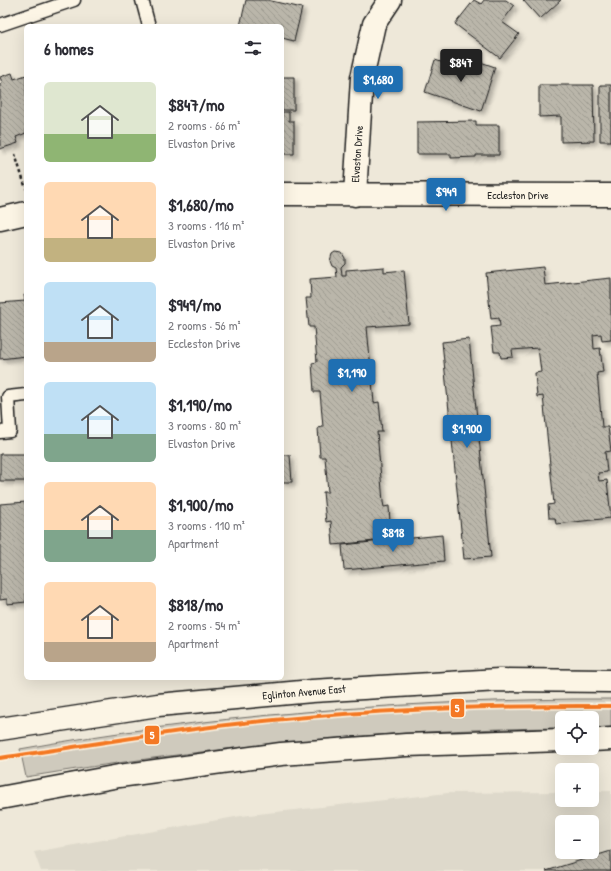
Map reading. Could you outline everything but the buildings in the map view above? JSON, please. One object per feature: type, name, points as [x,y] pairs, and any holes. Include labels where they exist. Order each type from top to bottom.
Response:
[{"type":"main road","name":"Elvaston Drive","points":[[355,195],[362,78],[374,24],[390,0]]},
{"type":"main road","name":"Eccleston Drive","points":[[284,194],[611,196]]},
{"type":"main road","points":[[0,220],[24,214]]},
{"type":"main road","name":"Eglinton Avenue East","points":[[0,729],[158,705],[312,691],[499,680],[611,681]]},
{"type":"main road","points":[[599,740],[611,739]]},
{"type":"main road","points":[[0,798],[119,776],[281,754],[406,745],[555,740]]},
{"type":"lane","points":[[0,25],[74,0]]},
{"type":"lane","points":[[142,0],[148,24]]},
{"type":"lane","points":[[0,432],[10,431],[8,397],[24,395]]},
{"type":"path","points":[[15,154],[24,183]]},
{"type":"shaded area","points":[[611,699],[611,728],[599,728],[599,711],[555,711],[555,728],[427,732],[293,742],[159,757],[26,777],[20,749],[226,719],[365,707],[504,701]]},
{"type":"shaded area","points":[[599,791],[611,791],[611,871],[41,871],[34,852],[241,816],[448,793],[555,792],[555,807],[599,807]]},
{"type":"transit line","name":"5","points":[[0,758],[146,736],[282,719],[423,709],[517,706],[611,706]]}]
